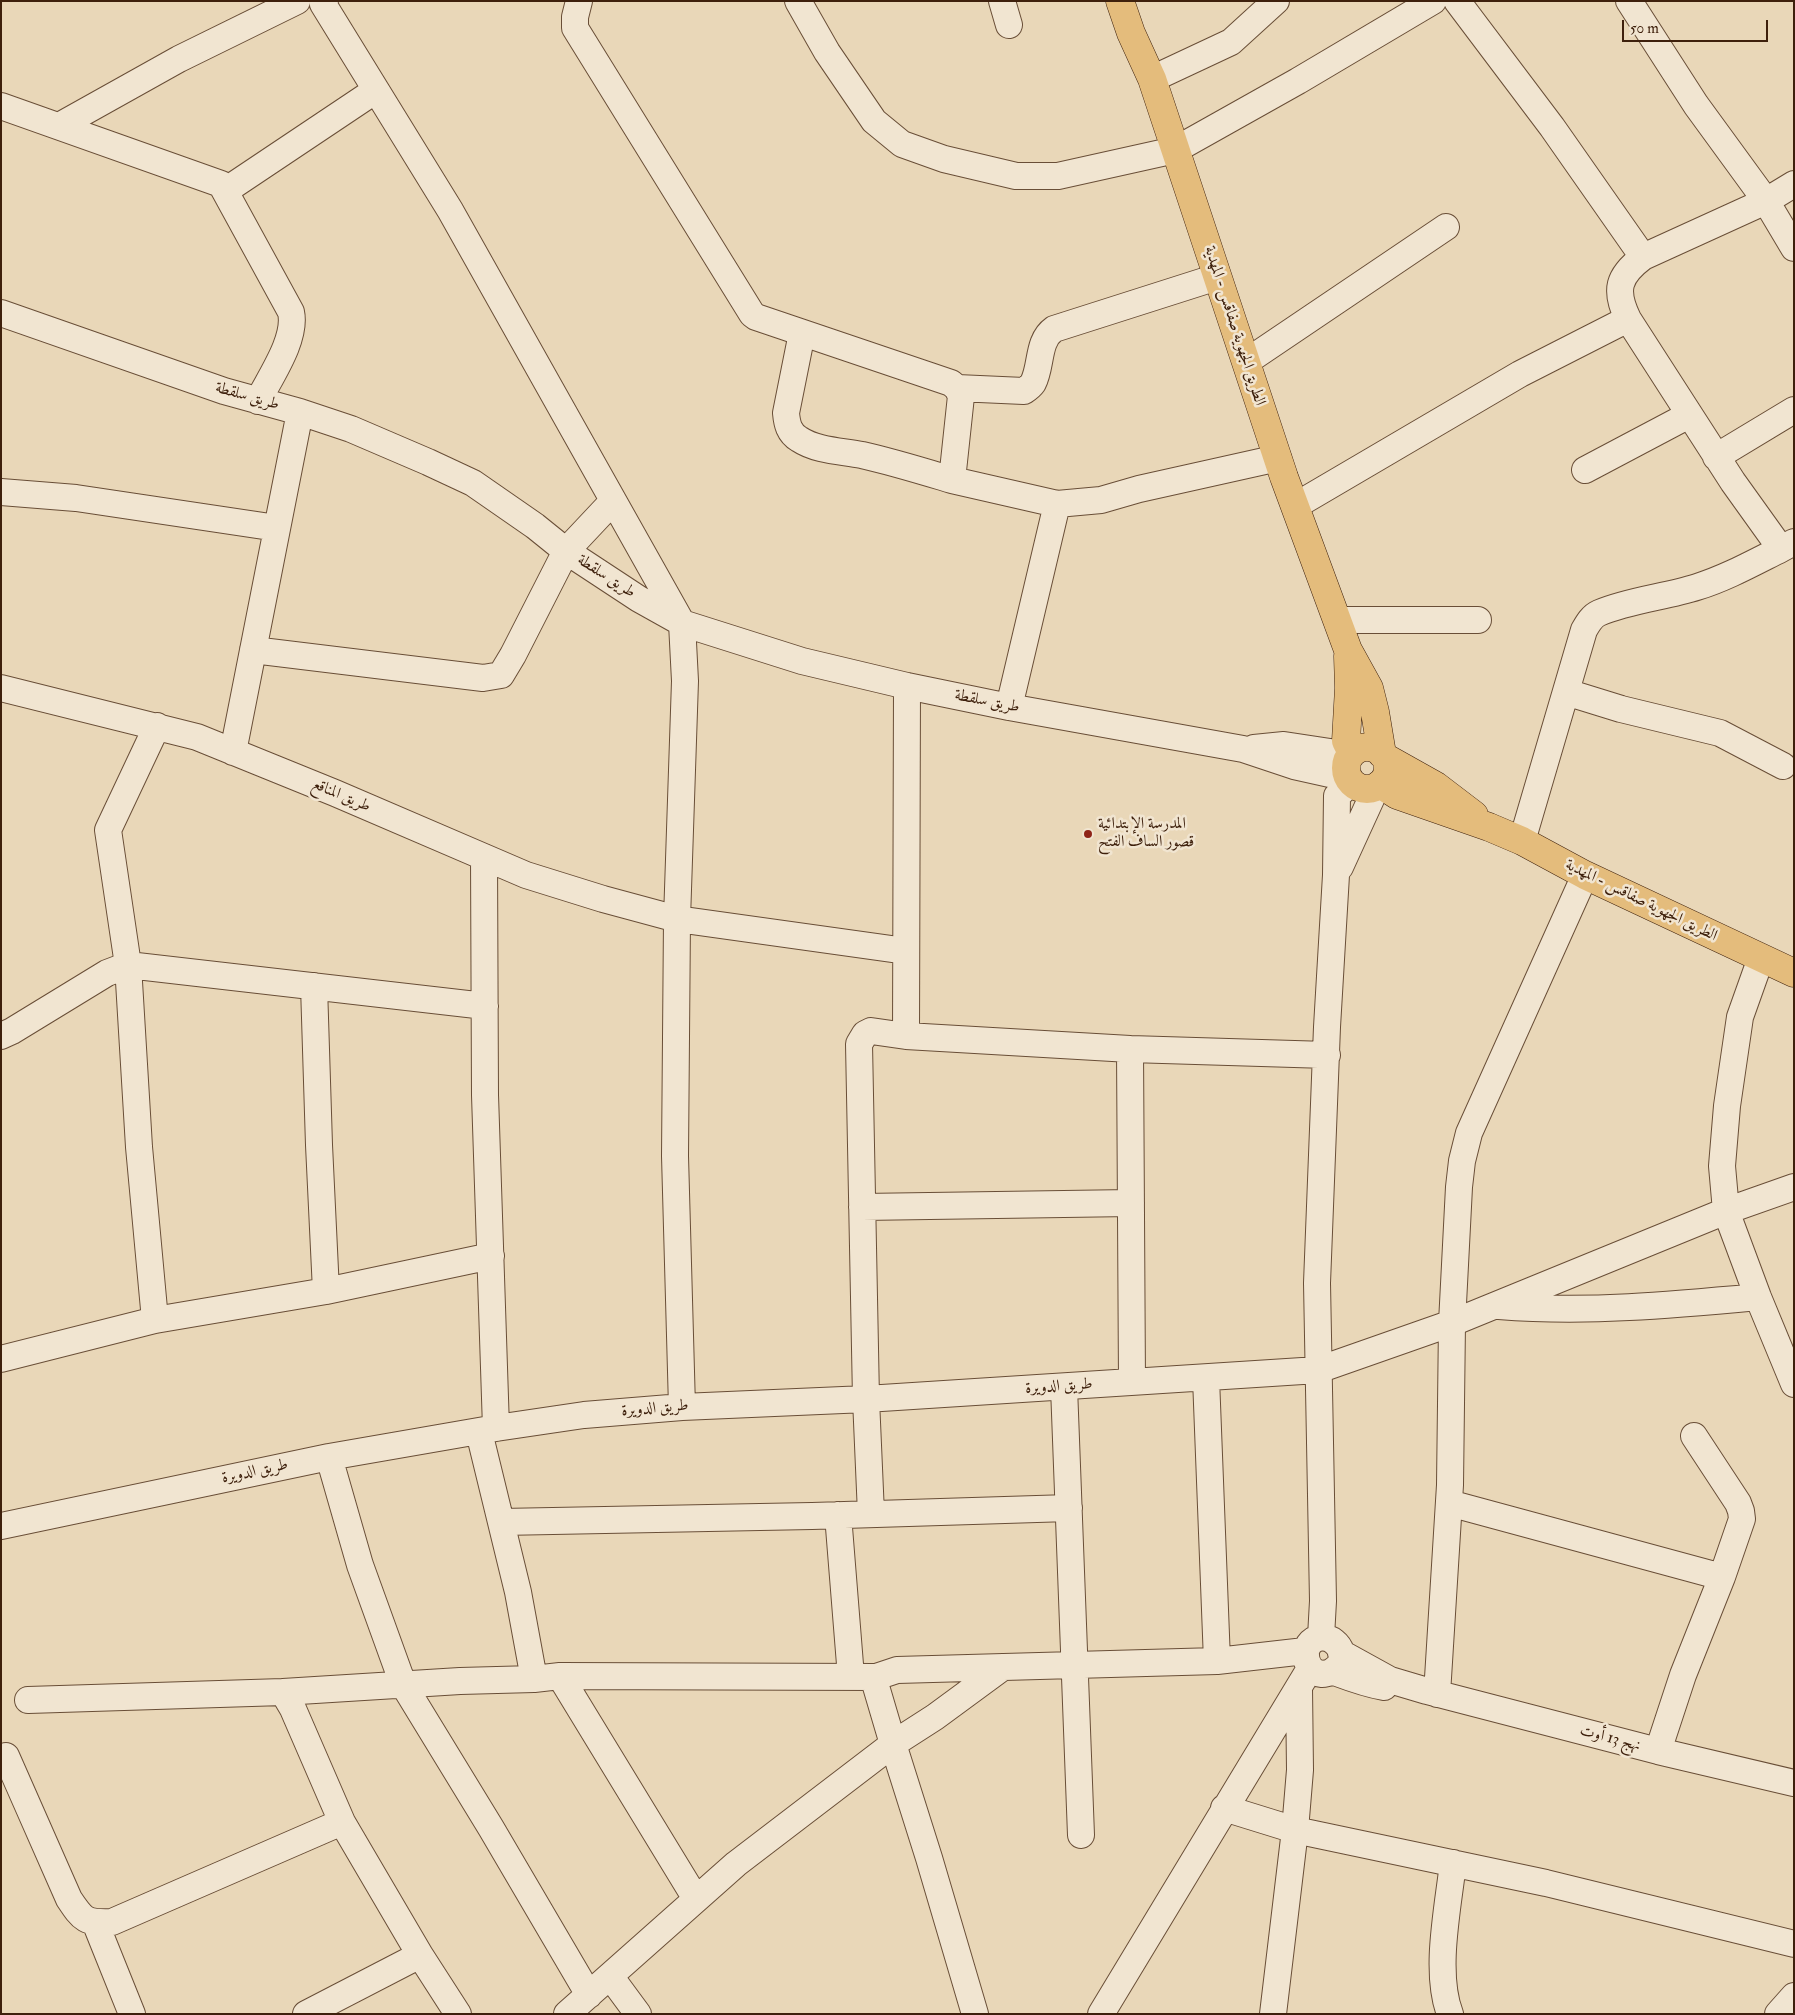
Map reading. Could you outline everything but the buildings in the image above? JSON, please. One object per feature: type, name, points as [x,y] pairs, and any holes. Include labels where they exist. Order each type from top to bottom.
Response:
[{"type":"main road","name":"الطريق الجهوية صفاقس - المهدية","points":[[1120,1],[1131,33],[1152,79],[1295,506],[1348,650],[1369,688],[1375,712],[1366,769],[1397,795],[1489,827],[1522,841],[1585,876],[1794,973]]},
{"type":"street","points":[[59,126],[179,59],[297,1]]},
{"type":"street","points":[[579,1],[575,16],[575,28],[748,309],[756,318],[951,384],[957,388],[1004,392],[1024,391],[1033,384],[1044,343],[1048,333],[1054,329],[1218,277]]},
{"type":"street","points":[[798,1],[827,52],[874,121],[902,144],[944,159],[1016,176],[1058,176],[1175,150],[1298,81],[1433,1]]},
{"type":"street","points":[[1152,79],[1231,42],[1276,1]]},
{"type":"street","points":[[1457,1],[1552,127],[1643,257]]},
{"type":"street","points":[[1629,1],[1696,105],[1766,201],[1794,248]]},
{"type":"street","points":[[324,2],[450,210],[682,623],[685,680],[677,919],[675,1156],[682,1407]]},
{"type":"street","points":[[225,191],[376,90]]},
{"type":"street","points":[[1,106],[221,184],[291,312],[293,322],[290,337],[258,401]]},
{"type":"street","points":[[1522,841],[1584,630],[1590,620],[1597,614],[1611,609],[1663,597],[1718,580],[1788,546],[1716,457],[1628,319],[1620,295],[1621,279],[1629,268],[1643,257],[1766,201],[1794,184]]},
{"type":"street","points":[[1246,362],[1446,227]]},
{"type":"street","name":"طريق سلقطة","points":[[1,313],[185,378],[300,412],[393,446],[473,483],[535,526],[566,551],[639,599],[682,623],[802,661],[907,686],[1009,707],[1243,749],[1284,745],[1366,769]]},
{"type":"street","points":[[1295,506],[1520,374],[1628,319]]},
{"type":"street","points":[[802,333],[786,413],[787,424],[793,434],[808,444],[821,448],[862,455],[952,480],[1057,504],[1101,500],[1139,489],[1278,458]]},
{"type":"street","points":[[952,480],[961,396],[957,388]]},
{"type":"street","points":[[1716,457],[1794,410]]},
{"type":"street","points":[[233,752],[300,412]]},
{"type":"street","points":[[1585,470],[1689,415]]},
{"type":"street","points":[[1,492],[76,498],[277,528]]},
{"type":"street","points":[[253,650],[483,678],[501,675],[566,551],[613,501]]},
{"type":"street","points":[[1009,707],[1057,504]]},
{"type":"street","points":[[1338,620],[1478,620]]},
{"type":"street","points":[[906,1036],[907,686]]},
{"type":"street","name":"طريق المناقع","points":[[1,688],[197,737],[526,875],[603,899],[677,919],[906,951]]},
{"type":"street","points":[[1566,692],[1621,709],[1720,733],[1783,766]]},
{"type":"street","points":[[154,1320],[128,965],[108,830],[157,726]]},
{"type":"street","points":[[1273,2014],[1296,1830],[1300,1770],[1318,1662],[1323,1601],[1317,1283],[1328,1000],[1336,875],[1337,796],[1366,769]]},
{"type":"street","points":[[484,857],[485,1095],[491,1256],[487,1430],[501,1522],[527,1638],[534,1679]]},
{"type":"street","points":[[1432,1693],[1449,1503],[1452,1323],[1462,1161],[1469,1133],[1585,876]]},
{"type":"street","points":[[1761,958],[1740,1017],[1727,1106],[1722,1166],[1726,1211],[1758,1297],[1794,1384]]},
{"type":"street","points":[[1,1036],[107,973],[128,965],[485,1006]]},
{"type":"street","points":[[314,986],[326,1291]]},
{"type":"street","points":[[871,1514],[866,1399],[859,1044],[865,1034],[871,1031],[906,1036],[1130,1048],[1327,1055]]},
{"type":"street","points":[[1130,1048],[1132,1382]]},
{"type":"street","name":"طريق الدويرة","points":[[1,1526],[329,1457],[584,1415],[682,1407],[866,1399],[1318,1370],[1452,1323],[1726,1211],[1794,1187]]},
{"type":"street","points":[[862,1207],[1131,1203]]},
{"type":"street","points":[[1,1359],[154,1320],[326,1291],[491,1256]]},
{"type":"street","points":[[1496,1305],[1536,1309],[1595,1310],[1758,1297]]},
{"type":"street","points":[[1206,1378],[1217,1661]]},
{"type":"street","points":[[1064,1387],[1081,1835]]},
{"type":"street","points":[[1658,1752],[1683,1675],[1722,1577],[1742,1519],[1738,1503],[1694,1436]]},
{"type":"street","points":[[329,1457],[360,1565],[403,1684],[491,1828],[588,1995]]},
{"type":"street","points":[[1449,1503],[1722,1577]]},
{"type":"street","points":[[501,1522],[1069,1508]]},
{"type":"street","points":[[838,1515],[864,1677]]},
{"type":"street","points":[[28,1700],[283,1692],[560,1676],[864,1677],[897,1670],[1217,1661],[1318,1662]]},
{"type":"street","points":[[1101,2014],[1224,1808],[1318,1662]]},
{"type":"street","name":"نهج 13 أوت","points":[[1318,1662],[1658,1752],[1794,1783]]},
{"type":"street","points":[[567,2014],[736,1864],[892,1744],[935,1716],[1003,1667]]},
{"type":"street","points":[[560,1676],[696,1898]]},
{"type":"street","points":[[864,1677],[875,1683],[892,1744],[932,1867],[971,2012]]},
{"type":"street","points":[[283,1692],[293,1709],[342,1822],[420,1955],[458,2014]]},
{"type":"street","points":[[6,1756],[69,1899],[81,1917],[95,1922],[112,1922],[342,1822]]},
{"type":"street","points":[[1224,1808],[1296,1830],[1546,1883],[1794,1944]]},
{"type":"street","points":[[1450,2014],[1446,2003],[1442,1965],[1453,1864]]},
{"type":"street","points":[[95,1922],[132,2014]]},
{"type":"street","points":[[306,2014],[420,1955]]},
{"type":"street","points":[[610,1976],[638,2014]]},
{"type":"street","points":[[1778,2014],[1794,1996]]},
{"type":"place","name":"المدرسة الإبتدائية قصور الساف الفتح","points":[[1088,834]]}]
